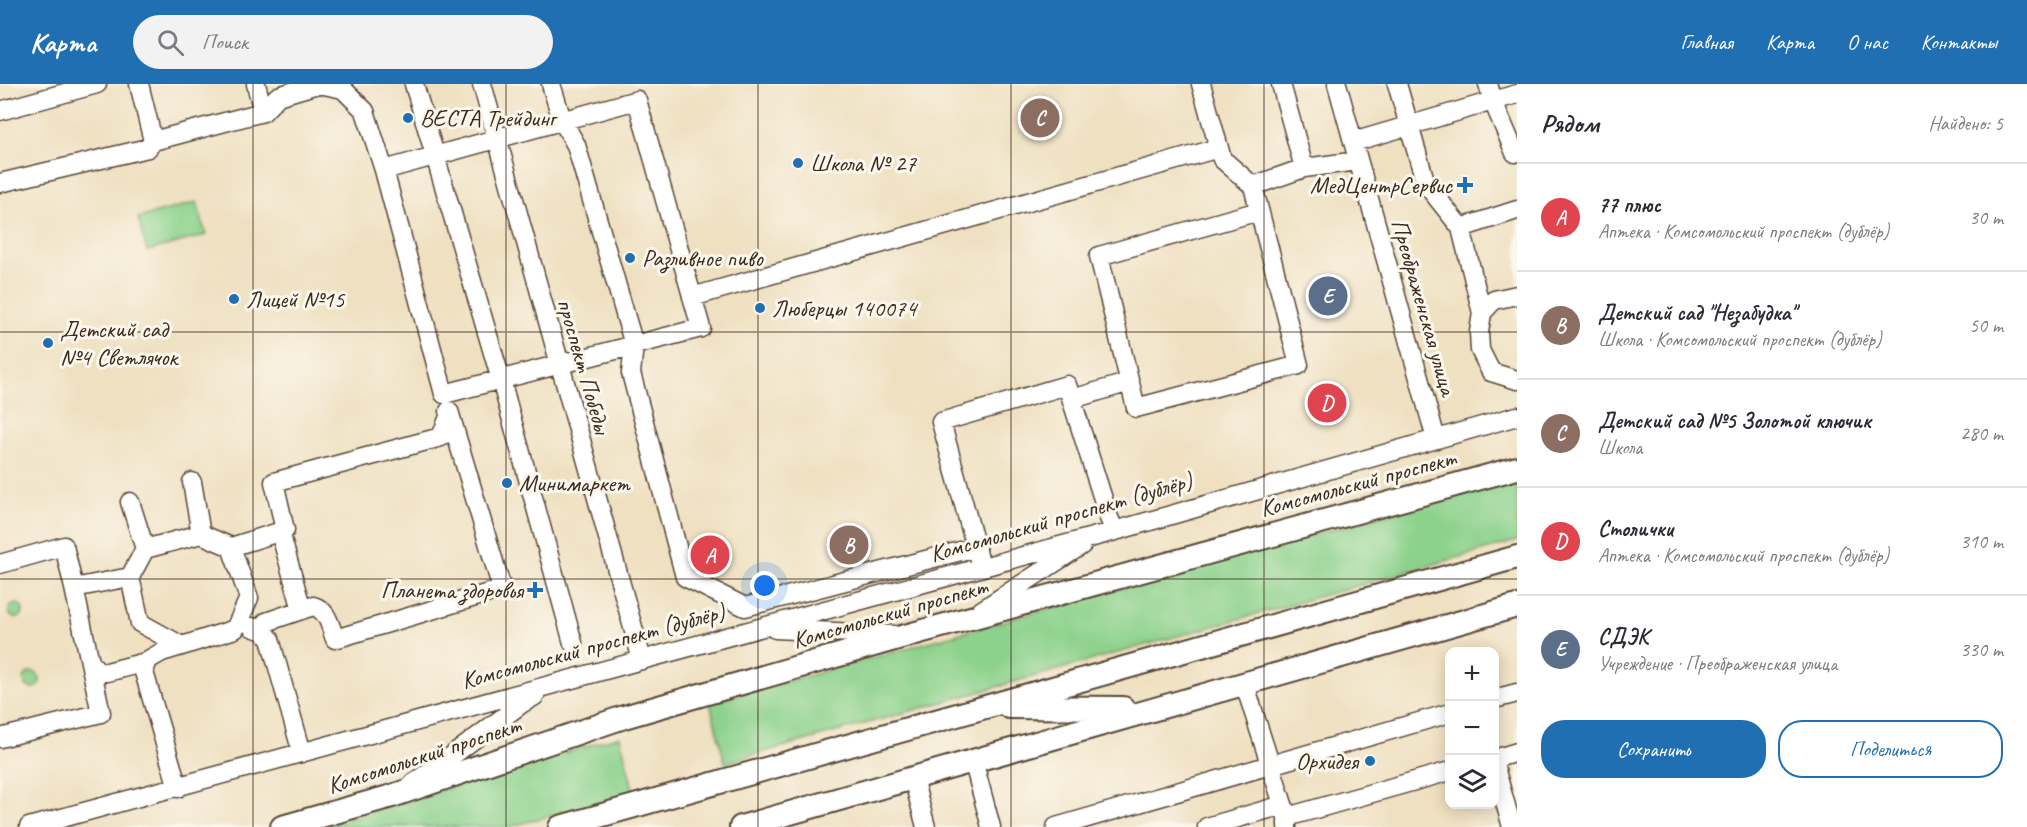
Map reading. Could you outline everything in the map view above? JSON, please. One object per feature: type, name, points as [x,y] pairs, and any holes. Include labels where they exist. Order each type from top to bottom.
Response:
[{"type":"main road","name":"Комсомольский проспект","points":[[282,827],[392,796],[624,717],[905,636],[1517,468]]},
{"type":"main road","points":[[560,827],[1517,557]]},
{"type":"main road","points":[[741,827],[1517,606]]},
{"type":"main road","points":[[986,706],[1096,709],[1160,706]]},
{"type":"street","points":[[0,111],[97,84]]},
{"type":"street","points":[[139,84],[153,141]]},
{"type":"street","points":[[256,84],[263,112]]},
{"type":"street","points":[[0,183],[148,148],[153,141],[263,112],[278,96],[319,84],[343,89],[365,111],[384,170],[444,394],[502,589],[335,639],[325,612],[314,606],[266,622],[262,631]]},
{"type":"street","points":[[414,84],[501,380],[573,643]]},
{"type":"street","name":"проспект Победы","points":[[482,84],[642,660]]},
{"type":"street","points":[[550,84],[562,120],[576,146],[634,345],[631,373],[686,577],[745,607],[976,547]]},
{"type":"street","points":[[1201,84],[1222,159],[1253,186],[1299,365],[1136,408],[1099,256],[1259,211]]},
{"type":"street","points":[[1281,84],[1304,168]]},
{"type":"street","name":"Преображенская улица","points":[[1337,84],[1437,439]]},
{"type":"street","points":[[1397,84],[1426,184],[1461,228],[1482,313],[1479,332],[1480,350],[1491,372],[1517,380]]},
{"type":"street","points":[[384,170],[562,120],[639,92],[701,328],[444,394]]},
{"type":"street","points":[[1353,142],[1408,126],[1491,93],[1517,94]]},
{"type":"street","points":[[1491,93],[1515,153]]},
{"type":"street","points":[[692,297],[1218,148]]},
{"type":"street","points":[[1253,186],[1304,168],[1358,161]]},
{"type":"street","points":[[1461,228],[1517,210]]},
{"type":"street","points":[[1482,313],[1494,300],[1517,295]]},
{"type":"street","points":[[1072,399],[1130,382]]},
{"type":"street","points":[[970,618],[1107,533],[1109,518],[1067,385],[941,423],[981,567]]},
{"type":"street","points":[[145,549],[201,534],[231,547],[285,530],[274,482],[441,437],[450,414]]},
{"type":"street","name":"Комсомольский проспект (дублёр)","points":[[29,827],[73,821],[302,753],[1107,533],[1517,416]]},
{"type":"street","points":[[192,482],[201,534]]},
{"type":"street","points":[[130,502],[145,549],[130,577],[140,623],[182,646]]},
{"type":"street","points":[[279,532],[303,610]]},
{"type":"street","points":[[0,564],[64,546],[101,713],[0,738]]},
{"type":"street","points":[[231,547],[249,598],[236,629]]},
{"type":"street","points":[[75,588],[130,577]]},
{"type":"street","points":[[90,662],[99,672],[107,672],[146,662],[162,652],[236,629],[248,626],[262,631],[270,639],[302,753]]},
{"type":"street","points":[[760,628],[905,636]]},
{"type":"street","points":[[146,662],[144,672],[178,788]]},
{"type":"street","points":[[1244,682],[1285,816]]},
{"type":"street","points":[[392,796],[441,765],[521,704],[554,685]]},
{"type":"street","points":[[1499,698],[1517,693]]},
{"type":"street","points":[[1056,827],[1445,714]]},
{"type":"street","points":[[1499,757],[1517,752]]},
{"type":"street","points":[[974,760],[991,827]]},
{"type":"street","points":[[1207,827],[1285,816],[1445,772]]},
{"type":"street","points":[[913,778],[926,827]]},
{"type":"street","points":[[1499,782],[1512,827]]},
{"type":"green space","points":[[197,202],[206,235],[147,251],[138,218]]},
{"type":"green space","points":[[1517,478],[1517,541],[725,763],[710,703]]},
{"type":"green space","points":[[16,604],[21,606],[23,611],[21,616],[16,618],[11,616],[9,611],[11,606]]},
{"type":"green space","points":[[32,672],[40,680],[32,688],[24,680]]},
{"type":"green space","points":[[620,736],[634,793],[509,827],[321,827]]},
{"type":"place","name":"ВЕСТА Трейдинг","points":[[408,118]]},
{"type":"place","name":"Детский сад №5 Золотой ключик","points":[[1040,118]]},
{"type":"place","name":"Школа № 27","points":[[798,163]]},
{"type":"place","name":"МедЦентрСервис","points":[[1465,185]]},
{"type":"place","name":"Разливное пиво","points":[[630,258]]},
{"type":"place","name":"СДЭК","points":[[1328,296]]},
{"type":"place","name":"Лицей №15","points":[[234,299]]},
{"type":"place","name":"Люберцы 140074","points":[[760,308]]},
{"type":"place","name":"Детский сад №4 Светлячок","points":[[48,343]]},
{"type":"place","name":"Столички","points":[[1327,403]]},
{"type":"place","name":"Минимаркет","points":[[507,483]]},
{"type":"place","name":"Детский сад \"Незабудка\"","points":[[849,545]]},
{"type":"place","name":"77 плюс","points":[[710,555]]},
{"type":"place","name":"Планета здоровья","points":[[535,590]]},
{"type":"place","name":"Орхидея","points":[[1370,761]]}]
